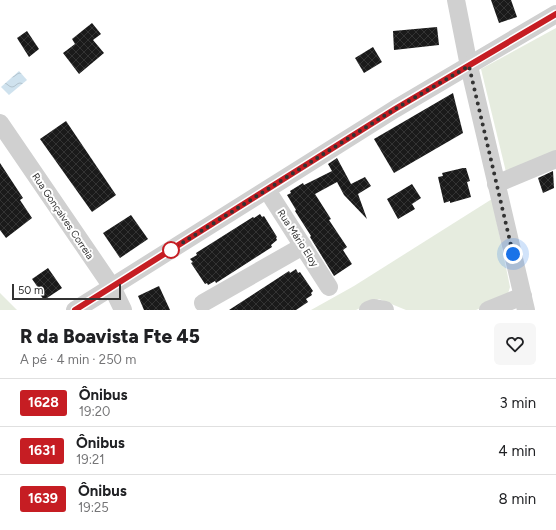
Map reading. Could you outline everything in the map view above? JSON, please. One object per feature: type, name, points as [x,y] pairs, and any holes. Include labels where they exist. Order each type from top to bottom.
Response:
[{"type":"street","points":[[456,0],[469,66],[524,303],[488,310]]},
{"type":"street","points":[[75,310],[395,109],[556,14]]},
{"type":"street","name":"Rua Gonçalves Correia","points":[[0,123],[112,287],[123,310]]},
{"type":"street","points":[[496,184],[556,159]]},
{"type":"street","name":"Rua Mário Eloy","points":[[267,190],[329,287]]},
{"type":"street","points":[[203,303],[303,246]]},
{"type":"street","points":[[368,310],[373,308],[385,310]]},
{"type":"shaded area","points":[[556,28],[556,153],[506,172],[481,69]]},
{"type":"shaded area","points":[[492,199],[510,287],[507,297],[476,310],[406,310],[379,299],[356,310],[311,310],[354,286]]},
{"type":"shaded area","points":[[0,293],[17,310],[0,310]]},
{"type":"water","points":[[19,71],[27,80],[9,95],[1,87]]},
{"type":"building","points":[[491,0],[511,0],[517,17],[499,23]]},
{"type":"building","points":[[92,23],[101,34],[93,40],[104,53],[79,74],[63,53],[75,44],[72,39]]},
{"type":"building","points":[[437,27],[439,45],[394,50],[393,31]]},
{"type":"building","points":[[27,31],[39,49],[29,57],[17,38]]},
{"type":"building","points":[[373,47],[382,62],[364,73],[355,58]]},
{"type":"building","points":[[453,93],[463,133],[394,173],[374,139]]},
{"type":"building","points":[[66,121],[116,195],[92,212],[40,139]]},
{"type":"building","points":[[337,158],[351,184],[365,177],[371,186],[358,194],[367,219],[344,195],[337,182],[315,194],[331,219],[329,220],[347,247],[343,250],[352,264],[334,276],[287,195],[291,193],[290,191],[303,183],[304,185],[332,171],[328,164]]},
{"type":"building","points":[[0,163],[23,198],[20,200],[32,218],[6,238],[0,230]]},
{"type":"building","points":[[466,168],[470,181],[467,182],[471,197],[450,203],[450,201],[444,203],[438,177],[443,176],[442,173]]},
{"type":"building","points":[[553,171],[554,188],[543,193],[538,178]]},
{"type":"building","points":[[412,184],[421,198],[412,204],[415,209],[398,219],[387,199]]},
{"type":"building","points":[[260,214],[262,217],[264,216],[277,237],[277,240],[271,245],[272,247],[216,283],[215,281],[208,285],[207,283],[205,284],[191,263],[193,262],[190,259],[197,255],[196,253]]},
{"type":"building","points":[[131,215],[148,239],[120,258],[103,233]]},
{"type":"building","points":[[48,268],[62,288],[44,300],[32,279]]},
{"type":"building","points":[[296,269],[298,273],[300,272],[313,291],[311,293],[312,295],[306,299],[308,302],[296,310],[229,310],[289,271],[290,273]]},
{"type":"building","points":[[159,286],[170,310],[144,310],[138,296]]},
{"type":"bus line","name":"1628","points":[[75,310],[395,109],[556,14]]},
{"type":"route","points":[[171,250],[395,109],[469,66],[513,254]]}]
